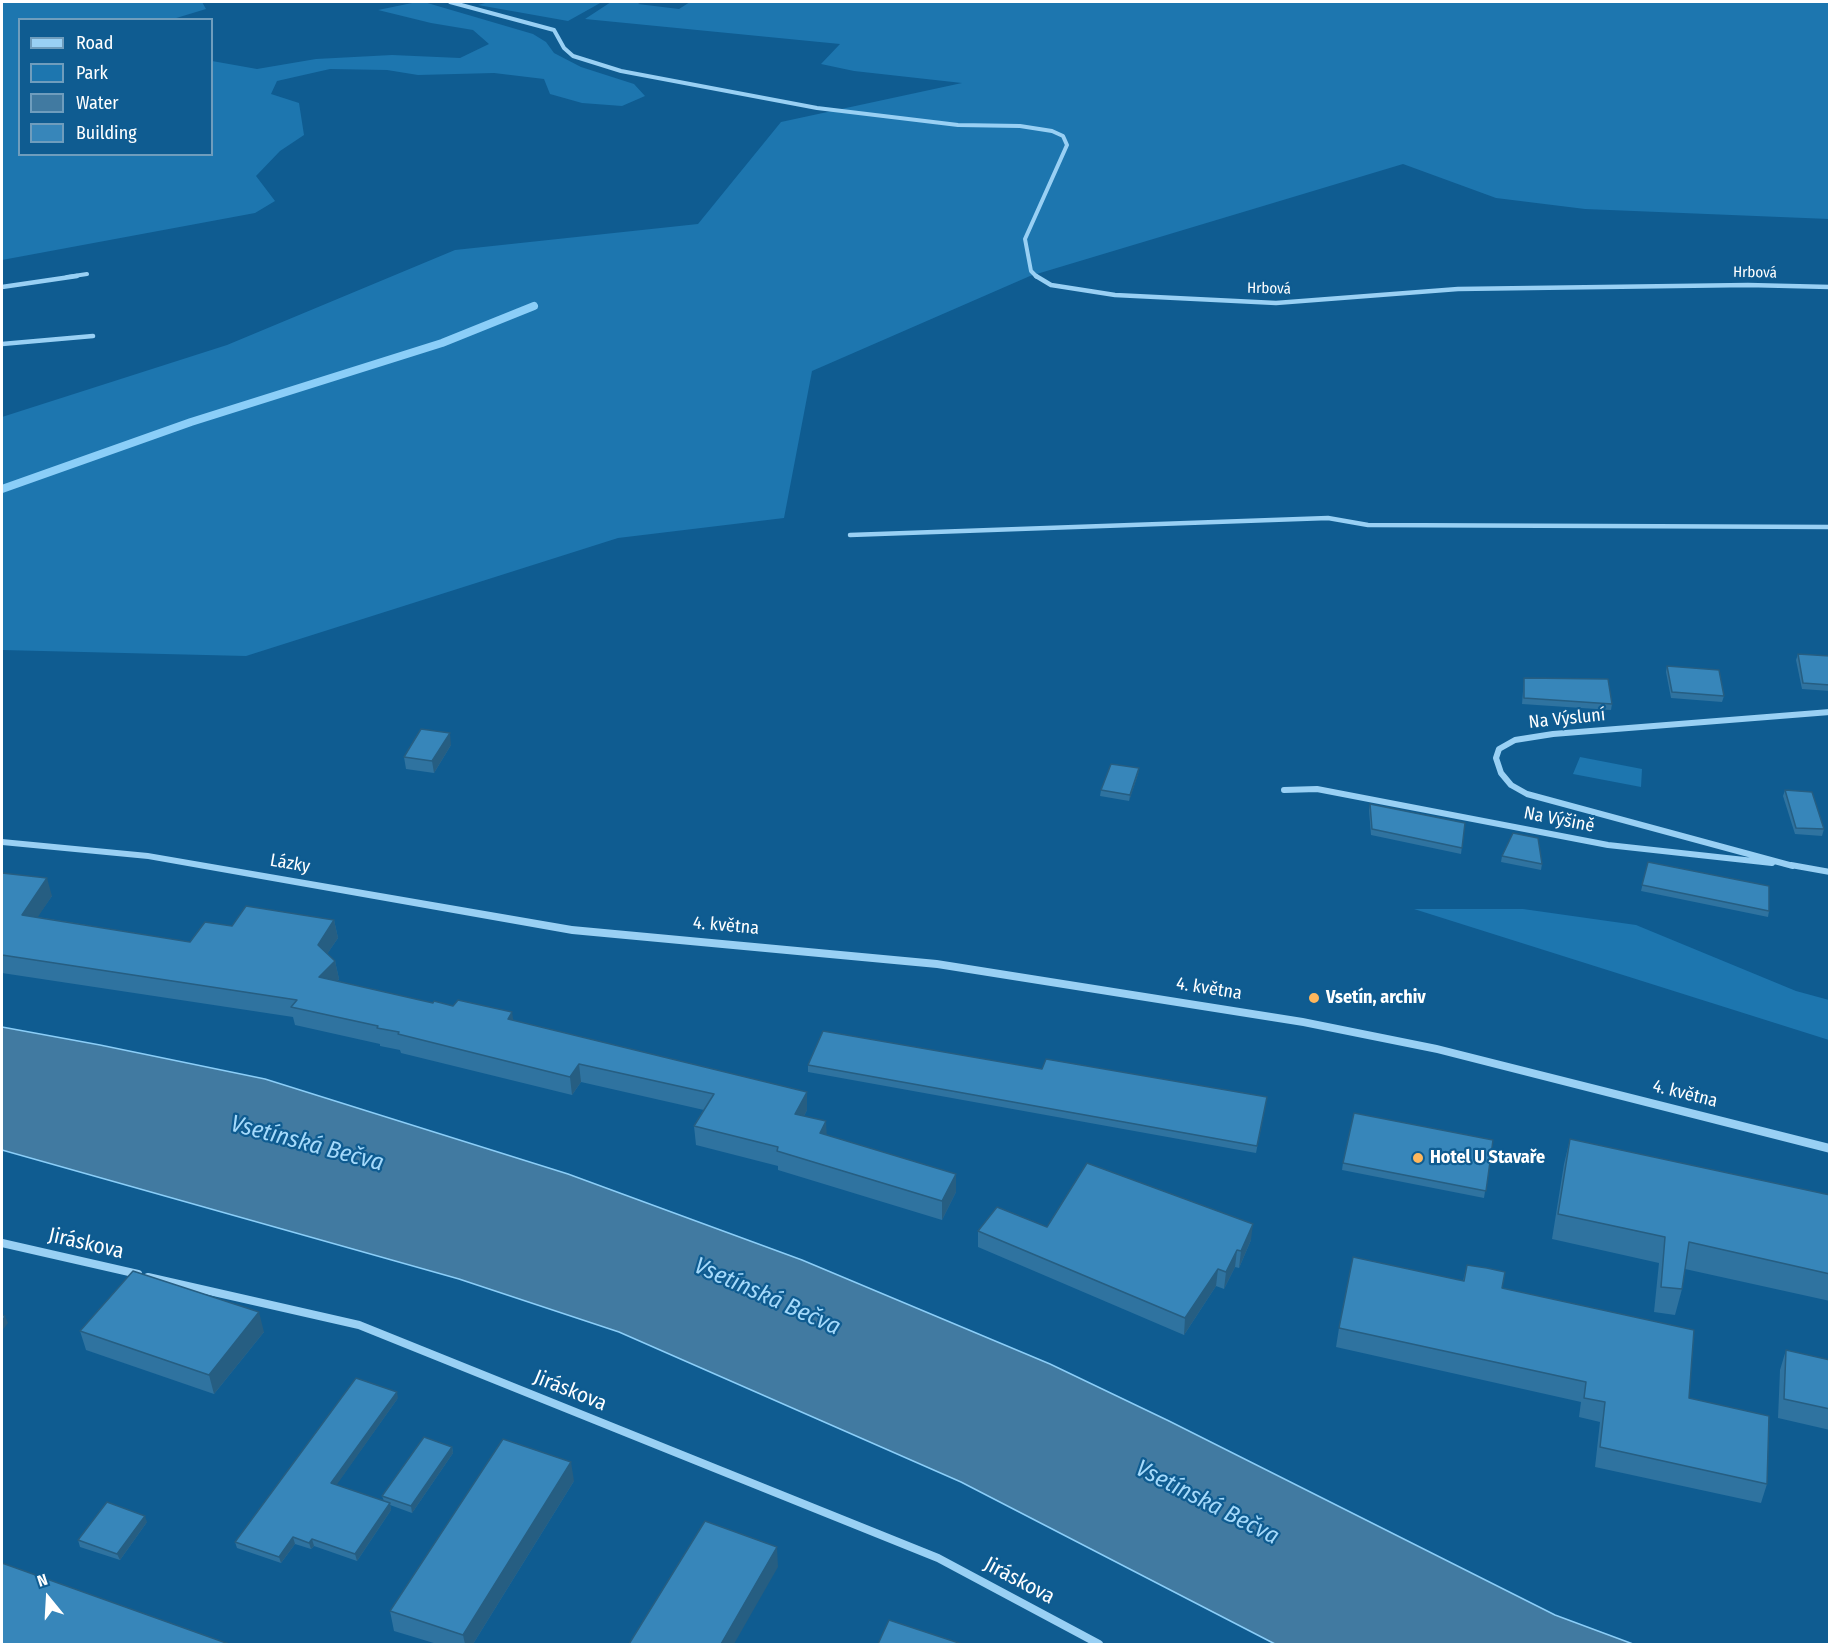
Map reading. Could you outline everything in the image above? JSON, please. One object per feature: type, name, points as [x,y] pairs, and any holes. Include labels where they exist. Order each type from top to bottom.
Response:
[{"type":"street","name":"Hrbová","points":[[450,2],[554,30],[564,48],[573,56],[621,71],[817,108],[892,119],[958,125],[1037,127],[1063,136],[1066,145],[1025,239],[1031,271],[1051,285],[1126,295],[1276,303],[1458,289],[1748,285],[1830,287]]},
{"type":"street","points":[[2,287],[87,274]]},
{"type":"street","points":[[2,344],[93,336]]},
{"type":"street","points":[[850,535],[1328,518],[1368,525],[1830,527]]},
{"type":"street","name":"Na Výsluní","points":[[1792,866],[1527,794],[1511,785],[1501,773],[1496,758],[1499,749],[1515,740],[1553,734],[1830,712]]},
{"type":"street","name":"Na Výšině","points":[[1284,790],[1317,789],[1608,845],[1830,872]]},
{"type":"street","name":"Lázky","points":[[2,843],[148,856],[572,930]]},
{"type":"street","name":"4. května","points":[[572,930],[937,964],[1302,1022],[1437,1049],[1830,1149]]},
{"type":"street","name":"Jiráskova","points":[[2,1243],[359,1325],[938,1558],[1099,1644]]},
{"type":"green space","points":[[2,2],[202,2],[206,9],[176,18],[18,18],[18,156],[213,156],[213,61],[257,69],[316,59],[392,55],[460,58],[489,44],[473,30],[431,23],[378,10],[417,2],[424,2],[533,34],[546,42],[554,53],[581,67],[634,84],[645,96],[622,106],[582,103],[550,94],[544,79],[494,73],[418,75],[387,70],[330,69],[277,81],[271,94],[299,103],[304,135],[280,151],[256,176],[275,201],[255,213],[2,260]]},
{"type":"green space","points":[[489,2],[602,2],[568,21],[478,5]]},
{"type":"green space","points":[[611,2],[642,2],[638,4],[679,9],[690,2],[1829,2],[1829,219],[1585,209],[1496,198],[1403,164],[1030,276],[812,371],[784,518],[618,538],[246,656],[2,650],[2,417],[227,345],[455,250],[698,224],[781,122],[962,83],[854,71],[821,64],[840,44],[585,19]]},
{"type":"green space","points":[[1580,757],[1642,769],[1641,787],[1573,774]]},
{"type":"green space","points":[[1414,909],[1523,909],[1636,925],[1796,991],[1829,1000],[1829,1040]]},
{"type":"water","name":"Vsetínská Bečva","points":[[2,1027],[265,1079],[568,1174],[802,1260],[1050,1364],[1169,1421],[1555,1615],[1633,1644],[1275,1644],[961,1482],[619,1332],[459,1279],[2,1150]]},
{"type":"building","points":[[1798,654],[1830,656],[1830,685],[1803,683]]},
{"type":"building","points":[[1667,666],[1719,670],[1724,696],[1672,692]]},
{"type":"building","points":[[1524,678],[1608,679],[1612,704],[1524,698]]},
{"type":"building","points":[[421,729],[450,733],[432,761],[404,757]]},
{"type":"building","points":[[1111,764],[1139,768],[1130,795],[1101,790]]},
{"type":"building","points":[[1785,790],[1812,792],[1824,829],[1796,828]]},
{"type":"building","points":[[1370,804],[1465,823],[1462,848],[1372,829]]},
{"type":"building","points":[[1513,833],[1538,838],[1542,864],[1502,856]]},
{"type":"building","points":[[1648,862],[1769,886],[1769,911],[1642,885]]},
{"type":"building","points":[[2,873],[47,878],[22,915],[190,942],[205,922],[232,926],[246,906],[334,920],[318,945],[335,961],[319,977],[433,1003],[434,1001],[453,1006],[458,1000],[512,1012],[508,1019],[807,1092],[795,1114],[826,1121],[820,1133],[956,1174],[942,1201],[777,1151],[778,1147],[694,1126],[714,1094],[579,1064],[570,1077],[398,1034],[399,1032],[377,1028],[378,1026],[291,1007],[297,1000],[2,955]]},
{"type":"building","points":[[823,1031],[1042,1069],[1046,1059],[1267,1097],[1257,1146],[808,1065]]},
{"type":"building","name":"Hotel U Stavaře","points":[[1354,1113],[1493,1140],[1486,1191],[1343,1163]]},
{"type":"building","points":[[1570,1139],[1830,1195],[1830,1274],[1689,1242],[1682,1289],[1661,1287],[1665,1237],[1558,1214]]},
{"type":"building","points":[[1087,1163],[1253,1224],[1241,1251],[1237,1250],[1226,1272],[1218,1269],[1185,1318],[978,1231],[997,1207],[1047,1227]]},
{"type":"building","points":[[1353,1257],[1464,1281],[1467,1265],[1487,1268],[1505,1272],[1502,1288],[1694,1330],[1689,1398],[1769,1416],[1767,1484],[1600,1447],[1605,1402],[1584,1398],[1586,1382],[1339,1328]]},
{"type":"building","points":[[133,1271],[259,1312],[209,1375],[80,1331]]},
{"type":"building","points":[[1786,1350],[1830,1360],[1830,1409],[1784,1399]]},
{"type":"building","points":[[356,1378],[397,1392],[331,1483],[390,1503],[355,1554],[312,1539],[309,1543],[293,1537],[279,1557],[235,1542]]},
{"type":"building","points":[[424,1437],[452,1447],[411,1506],[382,1496]]},
{"type":"building","points":[[503,1439],[571,1462],[463,1635],[390,1611]]},
{"type":"building","points":[[107,1502],[145,1516],[117,1554],[78,1540]]},
{"type":"building","points":[[705,1521],[777,1547],[721,1644],[629,1644]]},
{"type":"building","points":[[2,1563],[229,1644],[2,1644]]},
{"type":"building","points":[[889,1620],[962,1644],[878,1644]]},
{"type":"waterway","points":[[2,489],[191,422],[442,343],[534,306]]},
{"type":"place","name":"Vsetín, archiv","points":[[1314,998]]},
{"type":"place","name":"Hotel U Stavaře","points":[[1418,1158]]}]
